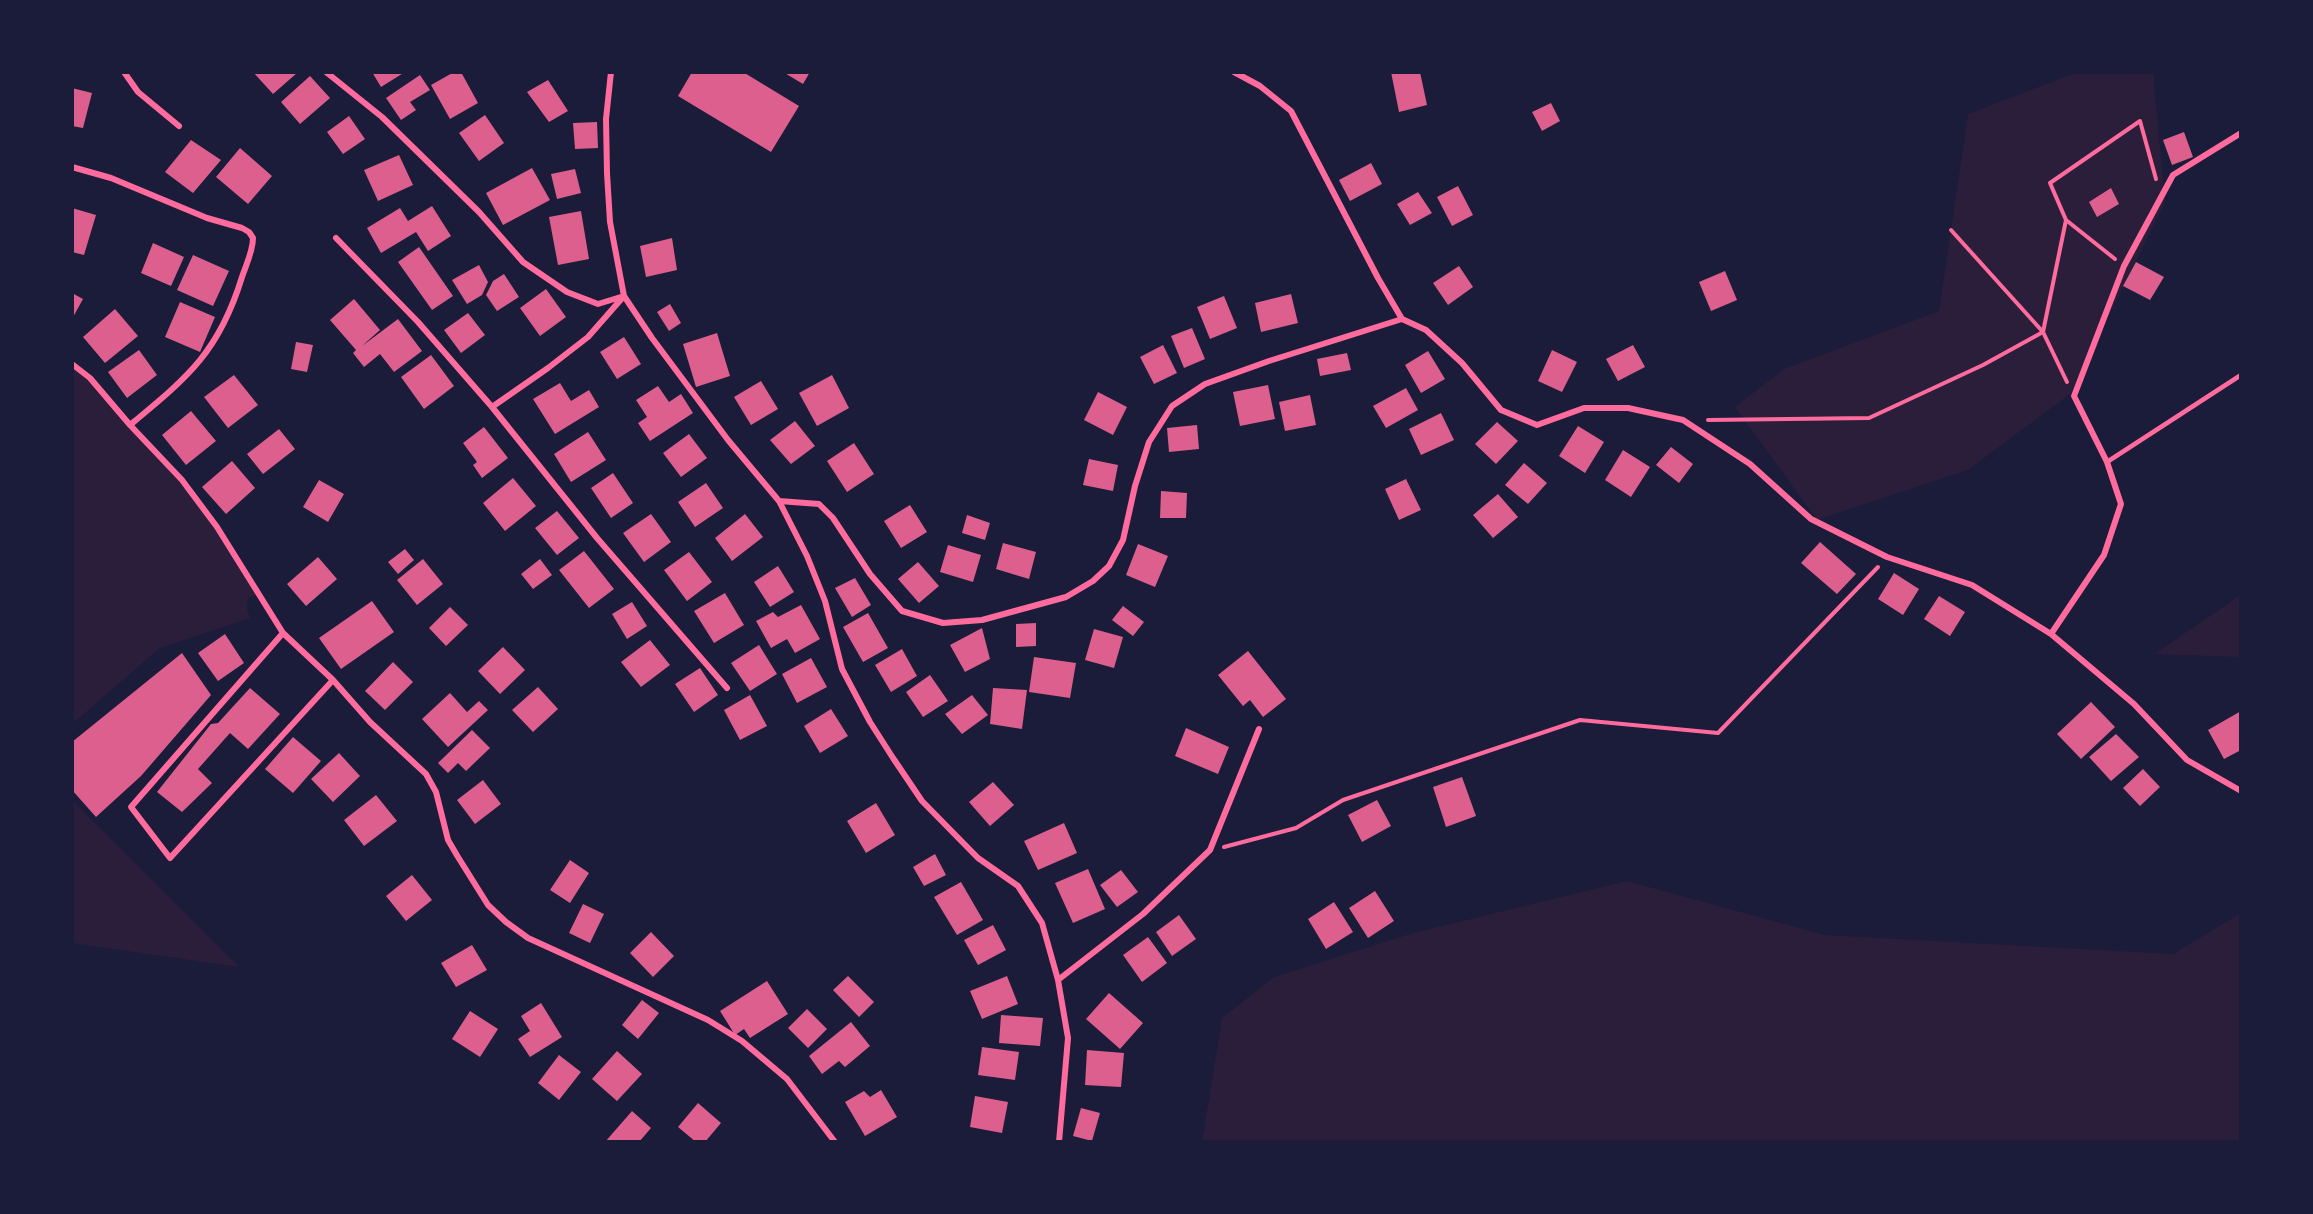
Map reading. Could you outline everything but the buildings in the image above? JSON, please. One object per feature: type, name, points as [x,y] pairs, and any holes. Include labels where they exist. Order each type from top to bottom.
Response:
[{"type":"street","points":[[124,72],[138,92],[179,126]]},
{"type":"street","points":[[326,72],[382,117],[479,212],[523,262],[567,292],[598,304],[624,296]]},
{"type":"street","points":[[611,72],[606,119],[607,173],[610,222],[624,296],[652,338],[728,440],[779,501],[807,556],[825,601],[842,669],[870,722],[922,801],[978,858],[1018,886],[1042,923],[1058,980],[1068,1038],[1059,1142]]},
{"type":"street","points":[[1234,72],[1260,86],[1291,111],[1378,278],[1402,319],[1426,330],[1462,363],[1501,410],[1538,425],[1584,408],[1628,408],[1683,420],[1750,464],[1812,519],[1887,557],[1972,585],[2051,634],[2134,704],[2187,760],[2241,791]]},
{"type":"street","points":[[2051,634],[2104,555],[2121,504],[2107,462],[2074,396],[2124,266],[2173,175],[2241,132]]},
{"type":"street","points":[[72,167],[111,178],[207,218],[242,228],[253,238],[238,292],[217,339],[180,384],[130,425]]},
{"type":"street","points":[[336,238],[418,322],[492,407],[597,538],[727,688]]},
{"type":"street","points":[[492,407],[588,337],[624,296]]},
{"type":"street","points":[[779,501],[819,504],[833,518],[870,574],[902,611],[943,623],[982,620],[1066,597],[1093,580],[1109,566],[1123,540],[1135,486],[1149,442],[1172,406],[1204,384],[1402,319]]},
{"type":"street","points":[[72,364],[90,378],[182,480],[217,527],[284,633],[333,680],[370,722],[426,774],[436,792],[448,840],[488,905],[528,938],[708,1020],[742,1041],[787,1079],[835,1142]]},
{"type":"street","points":[[284,633],[131,807],[170,858],[333,680]]},
{"type":"street","points":[[1058,980],[1143,914],[1210,850],[1259,729]]},
{"type":"lane","points":[[2107,462],[2241,375]]},
{"type":"path","points":[[2124,266],[2066,220],[2050,183],[2140,121],[2161,198]]},
{"type":"path","points":[[1683,420],[1869,418],[1983,365],[2043,332],[2066,220]]},
{"type":"path","points":[[1951,230],[2043,332],[2074,396]]},
{"type":"path","points":[[1210,850],[1296,828],[1343,800],[1580,720],[1718,733],[1887,557]]},
{"type":"shaded area","points":[[2078,72],[2153,72],[2165,202],[2070,394],[1968,470],[1817,520],[1735,407],[1784,369],[1939,311],[1968,114]]},
{"type":"shaded area","points":[[72,364],[90,378],[182,480],[258,594],[248,598],[247,608],[250,618],[160,648],[72,724]]},
{"type":"shaded area","points":[[2241,595],[2241,657],[2154,654]]},
{"type":"shaded area","points":[[72,800],[239,967],[72,943]]},
{"type":"shaded area","points":[[1627,881],[1825,935],[2173,954],[2241,913],[2241,1142],[1202,1142],[1222,1018],[1274,977],[1413,933]]}]
